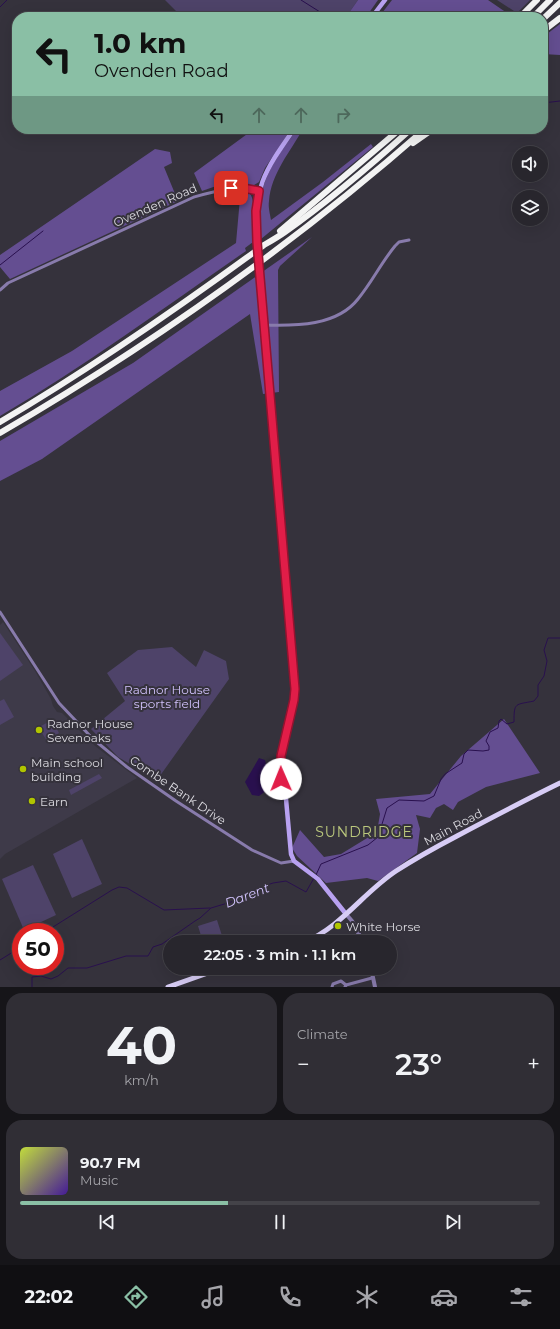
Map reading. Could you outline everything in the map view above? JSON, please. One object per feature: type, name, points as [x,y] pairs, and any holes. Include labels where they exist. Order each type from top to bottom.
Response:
[{"type":"highway","points":[[525,12],[537,0]]},
{"type":"highway","points":[[538,12],[550,0]]},
{"type":"highway","points":[[548,14],[560,3]]},
{"type":"highway","points":[[548,27],[560,18]]},
{"type":"highway","points":[[0,422],[58,387],[210,286],[266,244],[394,134]]},
{"type":"highway","points":[[266,244],[284,233],[319,206],[405,134]]},
{"type":"highway","points":[[0,433],[98,374],[213,296],[296,235],[419,134]]},
{"type":"highway","points":[[395,154],[425,134]]},
{"type":"main road","points":[[376,12],[385,0]]},
{"type":"main road","points":[[291,134],[267,168],[259,191],[256,211],[257,242],[282,551],[294,671],[294,700],[281,756],[281,779],[286,799],[290,854],[294,861],[318,879],[346,914]]},
{"type":"main road","name":"Main Road","points":[[318,935],[346,914],[371,890],[396,871],[423,854],[560,783]]},
{"type":"main road","points":[[168,987],[202,975]]},
{"type":"street","name":"Ovenden Road","points":[[0,290],[8,283],[194,197],[231,188],[243,188],[259,191]]},
{"type":"street","points":[[264,325],[283,326],[325,320],[337,316],[349,309],[358,300],[395,246],[399,242],[409,240]]},
{"type":"street","name":"Combe Bank Drive","points":[[0,612],[50,690],[64,709],[93,739],[126,767],[252,850],[281,863],[294,861]]},
{"type":"street","points":[[346,914],[352,921],[359,935]]},
{"type":"street","points":[[372,975],[375,987]]},
{"type":"street","points":[[332,987],[333,984],[341,980],[346,986],[372,978]]},
{"type":"shaded area","points":[[358,0],[378,0],[370,12],[350,12]]},
{"type":"shaded area","points":[[392,0],[488,0],[506,12],[383,12]]},
{"type":"shaded area","points":[[560,24],[560,55],[548,54],[548,33]]},
{"type":"shaded area","points":[[247,134],[288,134],[265,168],[259,182],[254,185],[219,185],[202,191],[194,173]]},
{"type":"shaded area","points":[[293,134],[300,134],[277,172],[273,182],[269,201],[271,220],[323,182],[371,144],[373,147],[261,239],[260,205],[262,192],[271,168]]},
{"type":"shaded area","points":[[155,149],[170,152],[172,163],[164,167],[178,201],[10,279],[0,267],[0,255]]},
{"type":"shaded area","points":[[242,189],[250,194],[253,202],[253,242],[245,248],[246,251],[94,357],[0,416],[0,391],[72,351],[236,243],[240,198],[229,191]]},
{"type":"shaded area","points":[[312,237],[280,266],[278,270],[279,392],[263,394],[250,314],[42,459],[0,481],[0,441],[133,363]]},
{"type":"shaded area","name":"Radnor House Sevenoaks","points":[[3,622],[35,671],[57,712],[62,713],[95,746],[137,778],[5,854],[0,859],[0,625]]},
{"type":"shaded area","points":[[504,719],[540,773],[486,787],[458,802],[453,810],[444,804],[436,808],[430,818],[416,815],[420,829],[417,853],[378,881],[367,878],[326,883],[297,856],[292,848],[300,830],[324,857],[341,854],[377,832],[380,814],[376,799],[430,794],[461,756]]},
{"type":"shaded area","points":[[259,758],[265,760],[271,787],[259,796],[252,795],[245,782]]},
{"type":"green space","points":[[165,0],[358,0],[350,12],[177,12]]},
{"type":"green space","points":[[497,0],[530,0],[518,12],[513,12],[514,11]]},
{"type":"green space","points":[[0,633],[23,665],[0,681]]},
{"type":"green space","name":"Radnor House sports field","points":[[172,647],[196,667],[204,650],[226,661],[229,679],[157,780],[118,757],[91,729],[125,701],[107,673],[138,650]]},
{"type":"green space","points":[[4,699],[14,717],[0,725],[0,701]]},
{"type":"green space","points":[[52,720],[59,733],[47,741],[42,733],[44,732],[41,726]]},
{"type":"green space","points":[[99,774],[102,778],[71,795],[69,790]]},
{"type":"green space","points":[[82,839],[102,884],[72,898],[53,854]]},
{"type":"green space","points":[[33,865],[56,915],[39,923],[21,923],[2,879]]},
{"type":"green space","points":[[217,920],[222,935],[201,935],[198,926]]},
{"type":"waterway","points":[[0,7],[7,0]]},
{"type":"waterway","points":[[301,0],[320,12]]},
{"type":"waterway","points":[[548,102],[560,101]]},
{"type":"waterway","points":[[0,265],[43,231]]},
{"type":"waterway","name":"Darent","points":[[316,875],[321,864],[368,845],[378,837],[387,808],[399,800],[424,801],[434,796],[441,779],[445,774],[462,763],[464,754],[468,750],[489,750],[489,746],[486,741],[490,732],[498,728],[499,721],[501,719],[507,724],[514,722],[515,708],[519,704],[534,701],[538,696],[538,685],[544,676],[547,661],[544,650],[548,638],[560,638]]},
{"type":"waterway","name":"Darent","points":[[32,987],[32,977],[41,976],[51,979],[58,976],[68,968],[87,968],[126,956],[148,956],[153,947],[162,944],[200,918],[211,908],[231,902],[256,889],[273,883],[286,881],[306,892],[314,878]]},
{"type":"waterway","points":[[59,923],[119,887],[127,888],[164,910],[210,908]]},
{"type":"waterway","points":[[0,960],[12,953]]},
{"type":"place","name":"Radnor House Sevenoaks","points":[[39,730]]},
{"type":"place","name":"Main school building","points":[[23,769]]},
{"type":"place","name":"Earn","points":[[32,801]]},
{"type":"place","name":"White Horse","points":[[338,926]]},
{"type":"district","name":"SUNDRIDGE","points":[[364,832]]},
{"type":"route","points":[[231,188],[243,188],[259,191],[256,211],[257,242],[282,551],[295,689],[294,700],[281,756],[281,779]]}]
